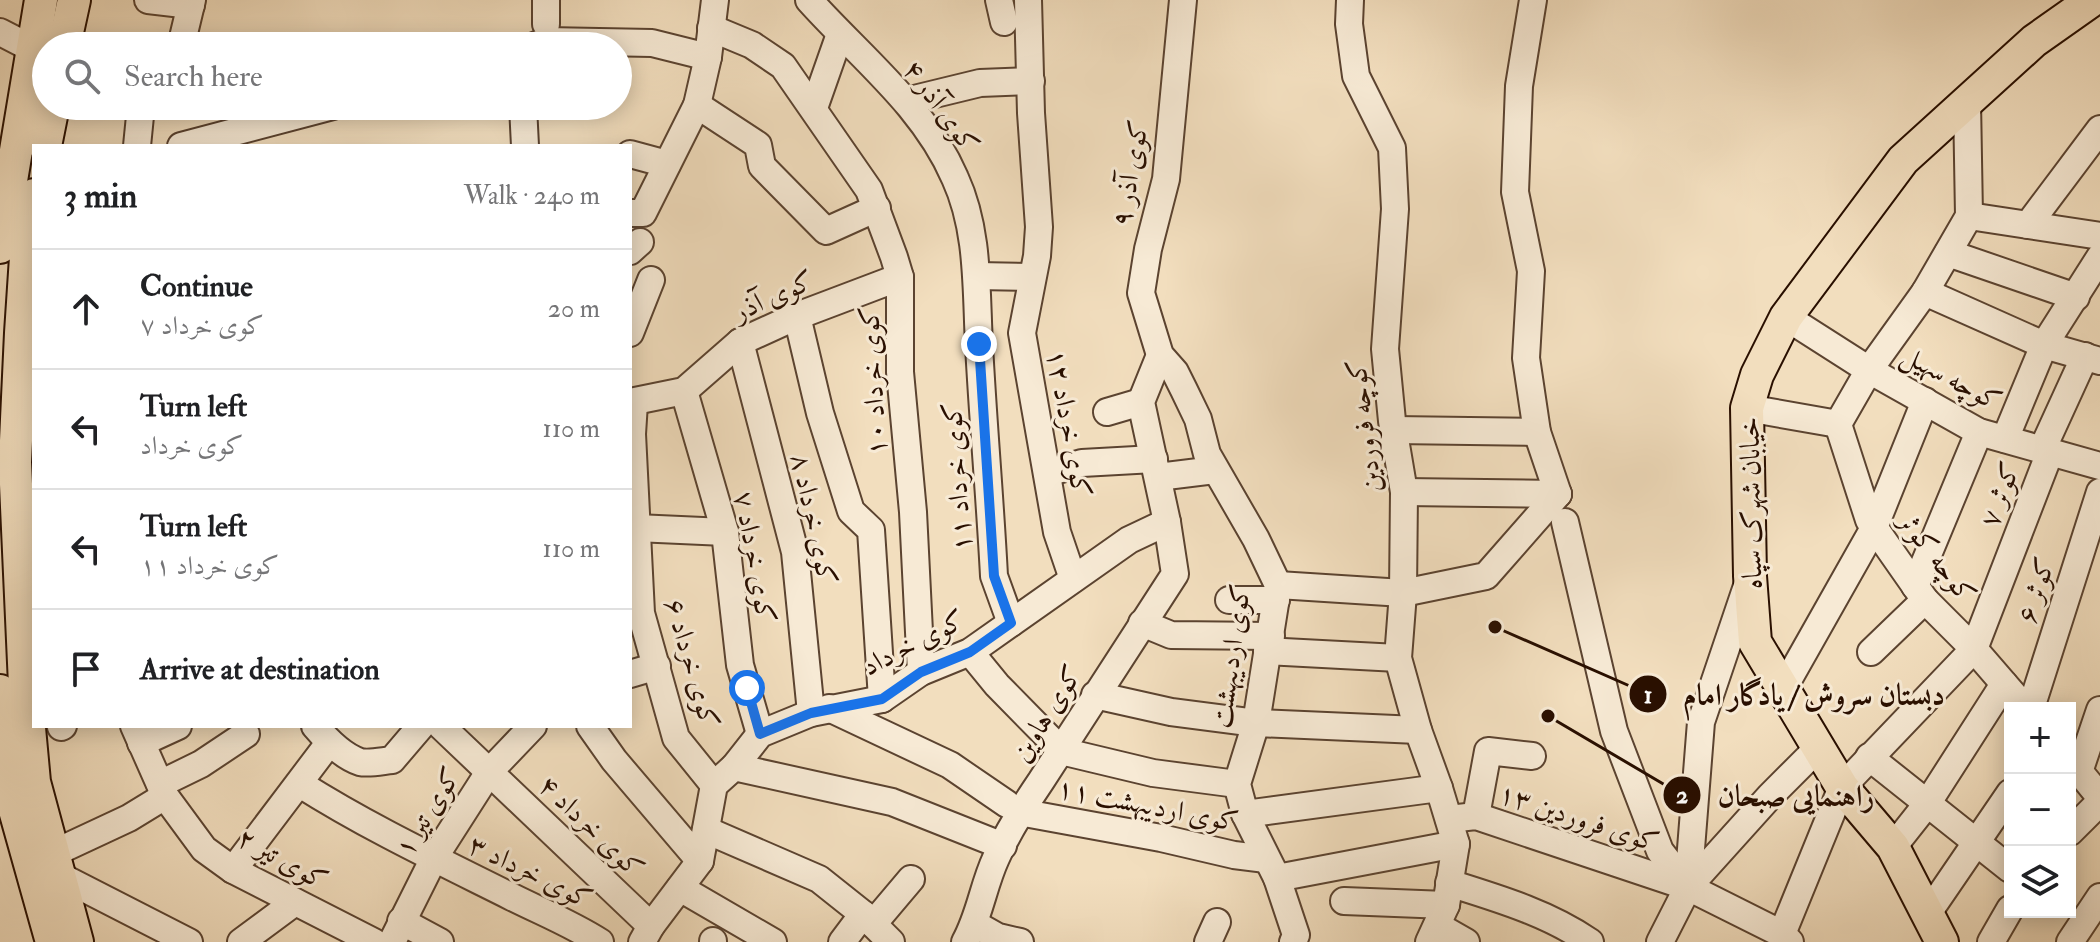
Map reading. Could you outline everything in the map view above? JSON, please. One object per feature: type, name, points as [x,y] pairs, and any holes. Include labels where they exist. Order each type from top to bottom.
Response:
[{"type":"main road","points":[[41,0],[46,32]]},
{"type":"main road","points":[[57,32],[74,0]]},
{"type":"main road","name":"خیابان شهرک سپاه","points":[[1942,942],[1893,847],[1842,787],[1755,642],[1750,576],[1747,408],[1757,375],[1786,317],[1903,160],[2034,41],[2092,0]]},
{"type":"main road","points":[[0,247],[15,190],[11,112],[32,76]]},
{"type":"main road","points":[[45,144],[50,120]]},
{"type":"main road","points":[[15,190],[31,228],[21,333],[15,478],[25,685],[34,782],[77,942]]},
{"type":"main road","points":[[1,709],[8,785],[52,942]]},
{"type":"street","points":[[148,0],[192,3],[185,32]]},
{"type":"street","points":[[636,213],[667,164],[697,105],[708,57],[713,0]]},
{"type":"street","name":"کوی آذر ۴","points":[[809,0],[906,101],[936,142],[955,177],[966,208],[977,276]]},
{"type":"street","name":"کوی خرداد ۱۲","points":[[1028,0],[1010,17],[1031,81],[1039,227],[1022,333],[1057,532],[1073,579]]},
{"type":"street","name":"کوی آذر ۹","points":[[1160,355],[1141,293],[1148,249],[1166,179],[1183,0]]},
{"type":"street","name":"کوچه فروردین","points":[[1350,0],[1349,24],[1356,76],[1392,148],[1395,209],[1385,349],[1404,492],[1403,593],[1398,658],[1452,832]]},
{"type":"street","points":[[1533,0],[1519,86],[1515,192],[1531,271],[1526,358],[1537,432],[1558,494]]},
{"type":"street","name":"کوی خرداد ۱۰","points":[[711,28],[752,45],[783,66],[869,190],[900,277],[900,372],[913,512],[921,672]]},
{"type":"street","points":[[0,32],[32,42]]},
{"type":"street","points":[[814,108],[840,34]]},
{"type":"street","points":[[632,43],[652,43],[708,57]]},
{"type":"street","points":[[906,101],[980,83],[1031,81]]},
{"type":"street","points":[[1747,408],[1838,424],[1869,370],[1925,292],[1969,216],[1967,101]]},
{"type":"street","points":[[697,105],[758,145],[762,166],[826,231],[877,208]]},
{"type":"street","points":[[137,144],[140,120]]},
{"type":"street","points":[[189,144],[280,120]]},
{"type":"street","points":[[524,120],[525,144]]},
{"type":"street","points":[[2028,225],[2100,129]]},
{"type":"street","points":[[632,155],[667,164]]},
{"type":"street","points":[[1969,216],[2100,236]]},
{"type":"street","points":[[1948,253],[2076,297]]},
{"type":"street","points":[[2005,439],[2044,345],[2100,257]]},
{"type":"street","points":[[977,276],[1032,277]]},
{"type":"street","name":"کوی خرداد ۱۱","points":[[977,276],[994,576],[1011,623]]},
{"type":"street","name":"کوی آذر","points":[[684,391],[740,342],[797,316],[900,277]]},
{"type":"street","points":[[632,328],[651,280]]},
{"type":"street","points":[[1925,292],[2044,345],[2092,359]]},
{"type":"street","points":[[797,316],[820,413],[851,511],[871,530],[882,699]]},
{"type":"street","name":"کوچه سهیل","points":[[1786,317],[1869,370],[1979,432],[2100,466]]},
{"type":"street","name":"کوی خرداد ۸","points":[[740,342],[795,552],[820,710]]},
{"type":"street","points":[[1107,412],[1141,402],[1160,355]]},
{"type":"street","name":"کوی اردیبهشت","points":[[1160,355],[1175,372],[1184,390],[1198,419],[1207,454],[1256,539],[1277,593],[1256,723],[1237,784]]},
{"type":"street","name":"کوثر ۷","points":[[1974,649],[2046,451],[2092,359]]},
{"type":"street","points":[[632,402],[684,391]]},
{"type":"street","name":"کوی خرداد ۷","points":[[684,391],[725,532],[740,665],[760,734]]},
{"type":"street","points":[[1783,689],[1874,528],[1925,401]]},
{"type":"street","name":"کوی هاوین","points":[[970,933],[1003,846],[1013,808],[1095,695],[1175,574],[1141,402]]},
{"type":"street","name":"کوچه کوثر","points":[[1838,424],[1874,528],[1920,593],[2022,702]]},
{"type":"street","points":[[1394,430],[1537,432]]},
{"type":"street","points":[[1871,652],[1920,593],[1979,432]]},
{"type":"street","name":"کوی خرداد ۶","points":[[632,453],[641,613],[676,738],[714,785]]},
{"type":"street","points":[[1047,473],[1082,463],[1215,470]]},
{"type":"street","points":[[1404,492],[1558,494]]},
{"type":"street","name":"کوثر ۶","points":[[2030,702],[2100,492]]},
{"type":"street","points":[[1229,600],[1277,593],[1403,593],[1486,576],[1558,494]]},
{"type":"street","name":"کوی خرداد","points":[[714,785],[734,767],[760,734],[820,710],[882,699],[921,672],[970,652],[1129,540],[1167,522]]},
{"type":"street","points":[[1565,522],[1614,731],[1660,851],[1688,887]]},
{"type":"street","points":[[636,528],[725,532]]},
{"type":"street","points":[[1688,887],[1701,722],[1750,576]]},
{"type":"street","points":[[1142,623],[1171,635],[1398,658]]},
{"type":"street","points":[[1786,938],[1842,787],[1974,649]]},
{"type":"street","points":[[970,652],[997,685],[1058,747],[1153,773],[1237,784],[1245,814],[1271,868],[1295,938]]},
{"type":"street","points":[[632,673],[657,666]]},
{"type":"street","points":[[1893,847],[1927,804],[2004,684]]},
{"type":"street","points":[[1095,695],[1171,712],[1256,723],[1418,730]]},
{"type":"street","points":[[820,710],[950,765],[1013,808]]},
{"type":"street","points":[[2076,764],[2100,710]]},
{"type":"street","points":[[138,734],[168,728]]},
{"type":"street","points":[[233,870],[300,784],[322,735],[360,762],[392,760],[419,728]]},
{"type":"street","name":"کوی خرداد ۴","points":[[443,728],[647,934]]},
{"type":"street","name":"کوی تیر ۱","points":[[396,932],[434,858],[489,772],[531,728]]},
{"type":"street","points":[[591,728],[614,760],[700,861]]},
{"type":"street","name":"کوی تیر ۲","points":[[138,734],[162,790],[204,849],[233,870],[374,942]]},
{"type":"street","points":[[189,942],[57,864],[129,818],[162,790],[246,734]]},
{"type":"street","points":[[1660,942],[1688,887],[1818,748]]},
{"type":"street","points":[[1476,816],[1488,751],[1532,756]]},
{"type":"street","points":[[1869,757],[2004,864]]},
{"type":"street","points":[[734,767],[892,802],[1003,846]]},
{"type":"street","points":[[2076,767],[2100,800],[2076,826]]},
{"type":"street","name":"کوی خرداد ۳","points":[[300,784],[339,809],[600,942]]},
{"type":"street","points":[[647,934],[700,861],[714,785]]},
{"type":"street","points":[[1245,814],[1439,788]]},
{"type":"street","points":[[1928,913],[2004,802]]},
{"type":"street","name":"کوی اردیبهشت ۱۱","points":[[1013,808],[1161,838],[1234,855],[1271,868],[1452,832]]},
{"type":"street","name":"کوی فروردین ۱۳","points":[[1452,832],[1476,816],[1688,887],[1786,938]]},
{"type":"street","points":[[706,830],[819,879],[876,927]]},
{"type":"street","points":[[1452,832],[1441,914],[1466,942]]},
{"type":"street","points":[[842,942],[876,927],[911,879]]},
{"type":"street","points":[[680,888],[773,942]]},
{"type":"street","points":[[2074,925],[2100,897]]},
{"type":"street","points":[[1344,901],[1441,914],[1508,902],[1590,942]]},
{"type":"street","points":[[241,942],[295,902]]},
{"type":"street","points":[[1991,942],[2005,918]]},
{"type":"street","points":[[396,932],[440,942]]},
{"type":"street","points":[[970,933],[1005,940]]},
{"type":"place","name":"دبستان سروش / یادگار امام","points":[[1495,627]]},
{"type":"place","name":"راهنمایی صبحان","points":[[1548,716]]},
{"type":"route","points":[[747,688],[760,734],[811,713],[882,699],[921,672],[970,652],[1011,623],[994,576],[979,344]]}]
